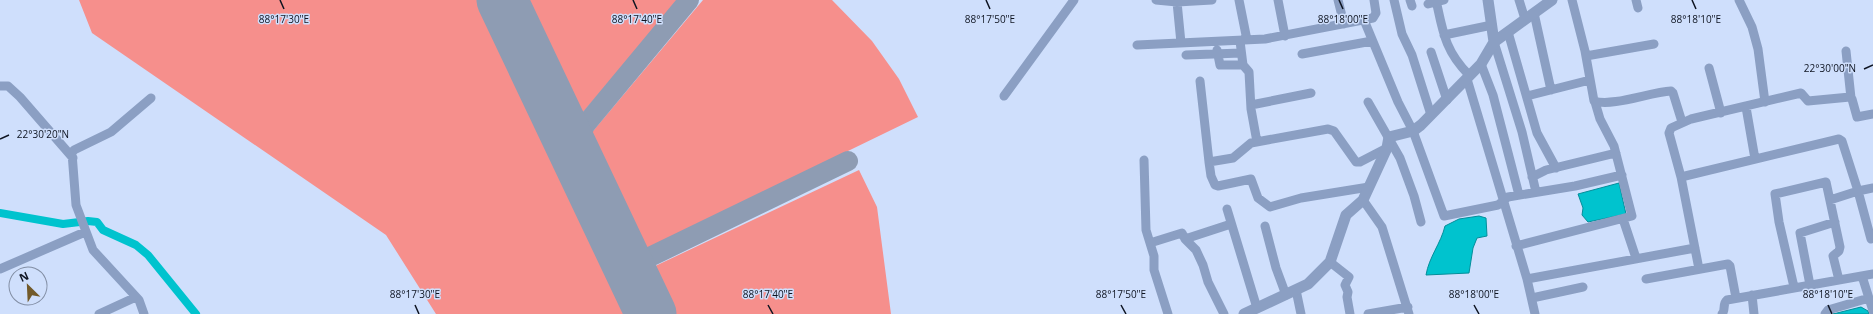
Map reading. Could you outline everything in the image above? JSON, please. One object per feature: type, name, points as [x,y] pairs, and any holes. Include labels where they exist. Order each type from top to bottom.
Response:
[{"type":"street","points":[[1004,96],[1074,0]]},
{"type":"street","points":[[1156,0],[1177,2],[1208,0]]},
{"type":"street","points":[[1239,0],[1243,41],[1241,53],[1243,65],[1248,72],[1251,105],[1257,142]]},
{"type":"street","points":[[1278,0],[1285,36]]},
{"type":"street","points":[[1338,0],[1344,24]]},
{"type":"street","points":[[1137,45],[1243,41],[1285,36],[1364,20],[1376,16],[1374,0]]},
{"type":"street","points":[[1394,0],[1402,34],[1412,55],[1431,115]]},
{"type":"street","points":[[1488,0],[1494,42],[1522,132],[1536,192]]},
{"type":"street","points":[[1519,0],[1530,16],[1551,90]]},
{"type":"street","points":[[1209,162],[1233,158],[1246,147],[1257,142],[1328,129],[1334,131],[1356,162],[1360,162],[1388,142],[1413,131],[1447,100],[1481,64],[1494,42],[1552,0]]},
{"type":"street","points":[[1516,246],[1631,217],[1633,214],[1616,152],[1611,138],[1599,116],[1595,102],[1586,56],[1572,0]]},
{"type":"street","points":[[1739,0],[1752,27],[1758,49],[1765,102]]},
{"type":"street","points":[[1436,1],[1444,35],[1457,62],[1468,77],[1532,298],[1535,314]]},
{"type":"street","points":[[1177,2],[1181,43]]},
{"type":"street","points":[[1364,20],[1398,102],[1413,131],[1444,216],[1498,205],[1508,198],[1518,195],[1575,186],[1622,175]]},
{"type":"street","points":[[1444,35],[1492,25]]},
{"type":"street","points":[[1508,32],[1538,136],[1556,168]]},
{"type":"street","points":[[1302,54],[1372,41]]},
{"type":"street","points":[[1217,42],[1220,65],[1243,65]]},
{"type":"street","points":[[1586,56],[1654,44]]},
{"type":"street","points":[[1431,52],[1447,100]]},
{"type":"street","points":[[1846,52],[1851,98],[1857,116],[1873,114]]},
{"type":"street","points":[[1186,55],[1241,53]]},
{"type":"street","points":[[1481,64],[1495,102],[1518,195]]},
{"type":"street","points":[[1709,68],[1721,113]]},
{"type":"street","points":[[1527,96],[1590,80]]},
{"type":"street","points":[[1200,81],[1212,183],[1215,185],[1218,186],[1251,180],[1258,198],[1270,207],[1301,198],[1369,187]]},
{"type":"street","points":[[0,86],[8,86],[20,97],[73,158]]},
{"type":"street","points":[[1595,102],[1626,99],[1671,91],[1673,93],[1682,122]]},
{"type":"street","points":[[1251,105],[1311,93]]},
{"type":"street","points":[[1699,269],[1681,177],[1669,131],[1671,128],[1682,122],[1801,93],[1808,101],[1851,98]]},
{"type":"street","points":[[144,314],[142,305],[136,297],[96,255],[82,224],[74,195],[72,153],[74,150],[111,132],[151,98]]},
{"type":"street","points":[[1368,102],[1408,180],[1420,222]]},
{"type":"street","points":[[1746,107],[1755,159]]},
{"type":"street","points":[[1681,177],[1840,139],[1872,238]]},
{"type":"street","points":[[1244,314],[1291,292],[1317,277],[1330,262],[1346,215],[1363,200],[1388,142]]},
{"type":"street","points":[[1532,177],[1543,171],[1616,152]]},
{"type":"street","points":[[1144,160],[1146,226],[1154,256],[1154,270],[1168,314]]},
{"type":"street","points":[[1794,287],[1779,222],[1775,194],[1777,192],[1826,182],[1840,247],[1833,257],[1839,280]]},
{"type":"street","points":[[1830,200],[1873,188]]},
{"type":"street","points":[[1363,200],[1382,227],[1391,259],[1409,311],[1368,314]]},
{"type":"street","points":[[1227,209],[1257,308]]},
{"type":"street","points":[[1623,219],[1636,258]]},
{"type":"street","points":[[1810,285],[1800,233],[1835,222]]},
{"type":"street","points":[[0,269],[82,224]]},
{"type":"street","points":[[1185,239],[1231,224]]},
{"type":"street","points":[[1265,226],[1276,268],[1291,292],[1301,314]]},
{"type":"street","points":[[1150,243],[1182,233],[1185,239],[1196,250],[1203,265],[1208,282],[1224,314]]},
{"type":"street","points":[[1526,279],[1695,248]]},
{"type":"street","points":[[1330,262],[1343,270],[1349,278],[1345,285],[1348,292],[1347,297],[1350,314]]},
{"type":"street","points":[[1646,279],[1729,264],[1736,298]]},
{"type":"street","points":[[1723,313],[1725,302],[1736,298],[1873,274]]},
{"type":"street","points":[[1862,276],[1873,309]]},
{"type":"street","points":[[1532,298],[1583,287]]},
{"type":"street","points":[[1752,295],[1754,314]]},
{"type":"street","points":[[99,314],[136,297]]},
{"type":"street","points":[[1825,314],[1828,310],[1869,298]]},
{"type":"shaded area","points":[[79,0],[488,0],[638,314],[436,314],[386,235],[92,33]]},
{"type":"shaded area","points":[[523,0],[679,0],[579,117]]},
{"type":"shaded area","points":[[703,0],[832,0],[872,41],[899,79],[918,117],[642,251],[588,137]]},
{"type":"shaded area","points":[[859,170],[877,207],[891,314],[673,314],[651,268]]},
{"type":"shaded area","points":[[1619,183],[1626,214],[1588,222],[1582,215],[1583,208],[1578,194]]},
{"type":"shaded area","points":[[1479,216],[1486,218],[1487,236],[1477,238],[1473,248],[1469,273],[1426,275],[1445,226],[1459,219]]},
{"type":"shaded area","points":[[1861,307],[1868,311],[1869,314],[1833,314]]},
{"type":"waterway","points":[[0,213],[63,224],[88,221],[97,222],[103,230],[136,245],[148,255],[196,314]]},
{"type":"taxiway","points":[[561,125],[582,126],[586,124],[689,0]]},
{"type":"taxiway","points":[[577,157],[578,140],[586,124]]},
{"type":"taxiway","points":[[629,267],[848,161]]},
{"type":"runway","points":[[502,0],[651,314]]}]
